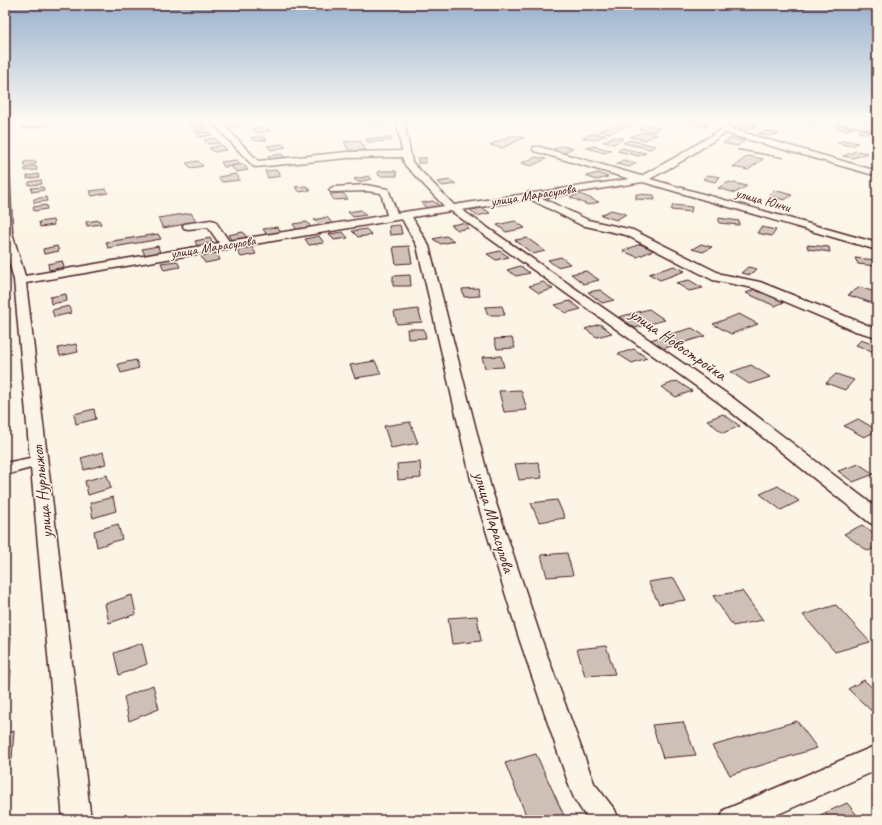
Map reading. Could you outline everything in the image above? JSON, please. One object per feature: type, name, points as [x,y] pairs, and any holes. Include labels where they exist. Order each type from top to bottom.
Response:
[{"type":"street","points":[[252,160],[256,164],[299,160]]},
{"type":"street","points":[[407,160],[408,163],[453,208]]},
{"type":"street","name":"улица Юнчи","points":[[572,160],[877,247]]},
{"type":"street","name":"улица Марасулова","points":[[20,280],[399,216],[530,195],[641,180],[671,174],[688,160]]},
{"type":"street","points":[[829,160],[873,172]]},
{"type":"street","name":"улица Нурлыжол","points":[[5,164],[6,234],[20,280],[77,820]]},
{"type":"street","points":[[671,174],[681,191]]},
{"type":"street","points":[[334,190],[363,188],[385,190],[399,216]]},
{"type":"street","points":[[530,195],[585,223],[629,232],[717,277],[756,286],[793,299],[860,328],[877,333]]},
{"type":"street","name":"улица Новостройка","points":[[453,208],[727,400],[877,518]]},
{"type":"street","name":"улица Марасулова","points":[[399,216],[423,246],[482,488],[530,638],[584,791],[606,820]]},
{"type":"street","points":[[188,226],[211,223],[226,245]]},
{"type":"street","points":[[5,469],[39,461]]},
{"type":"street","points":[[734,820],[877,757]]},
{"type":"building","points":[[237,160],[241,165],[224,167],[221,162]]},
{"type":"building","points":[[418,160],[426,160],[426,163],[418,163]]},
{"type":"building","points":[[530,160],[545,160],[531,166],[521,163]]},
{"type":"building","points":[[623,160],[636,163],[629,167],[616,164]]},
{"type":"building","points":[[743,160],[762,160],[748,170],[733,167]]},
{"type":"building","points":[[36,161],[36,164],[25,166],[24,162]]},
{"type":"building","points":[[198,161],[203,166],[191,168],[186,163]]},
{"type":"building","points":[[243,164],[248,170],[236,172],[231,166]]},
{"type":"building","points":[[36,166],[37,170],[25,171],[25,168]]},
{"type":"building","points":[[277,170],[281,176],[268,178],[265,171]]},
{"type":"building","points":[[378,171],[396,171],[397,176],[379,176]]},
{"type":"building","points":[[598,173],[608,177],[596,180],[586,176]]},
{"type":"building","points":[[38,174],[39,177],[27,179],[27,176]]},
{"type":"building","points":[[236,174],[240,180],[222,182],[218,177]]},
{"type":"building","points":[[708,175],[720,177],[715,182],[703,179]]},
{"type":"building","points":[[369,176],[372,179],[358,182],[354,179]]},
{"type":"building","points":[[41,180],[42,184],[29,185],[29,182]]},
{"type":"building","points":[[450,180],[456,184],[443,186],[437,182]]},
{"type":"building","points":[[729,182],[747,186],[735,193],[718,188]]},
{"type":"building","points":[[306,186],[311,190],[300,192],[295,187]]},
{"type":"building","points":[[43,187],[44,190],[32,192],[31,188]]},
{"type":"building","points":[[106,189],[108,193],[92,196],[90,191]]},
{"type":"building","points":[[774,190],[792,195],[785,200],[768,196]]},
{"type":"building","points":[[343,193],[348,199],[334,200],[330,194]]},
{"type":"building","points":[[580,194],[599,202],[588,205],[570,197]]},
{"type":"building","points":[[636,194],[654,195],[655,200],[636,199]]},
{"type":"building","points":[[46,197],[47,201],[34,203],[34,199]]},
{"type":"building","points":[[433,201],[440,206],[427,208],[421,203]]},
{"type":"building","points":[[46,205],[47,209],[34,211],[33,207]]},
{"type":"building","points":[[673,205],[692,207],[691,212],[671,210]]},
{"type":"building","points":[[483,208],[490,213],[477,216],[470,210]]},
{"type":"building","points":[[361,210],[366,215],[353,217],[348,212]]},
{"type":"building","points":[[611,210],[626,214],[616,220],[601,215]]},
{"type":"building","points":[[191,213],[197,222],[163,228],[158,218]]},
{"type":"building","points":[[327,217],[332,223],[319,225],[314,220]]},
{"type":"building","points":[[719,218],[739,221],[739,225],[719,223]]},
{"type":"building","points":[[53,220],[54,225],[40,227],[39,222]]},
{"type":"building","points":[[99,220],[101,224],[87,226],[86,222]]},
{"type":"building","points":[[515,221],[525,228],[506,232],[497,225]]},
{"type":"building","points":[[307,222],[311,227],[297,230],[293,224]]},
{"type":"building","points":[[463,223],[469,228],[458,230],[451,225]]},
{"type":"building","points":[[400,225],[402,234],[390,235],[389,226]]},
{"type":"building","points":[[277,227],[281,232],[267,235],[263,229]]},
{"type":"building","points":[[761,227],[776,230],[772,236],[757,233]]},
{"type":"building","points":[[366,229],[372,235],[358,237],[352,231]]},
{"type":"building","points":[[243,232],[247,238],[232,241],[228,235]]},
{"type":"building","points":[[343,232],[348,238],[334,240],[329,234]]},
{"type":"building","points":[[158,234],[161,239],[108,248],[106,242]]},
{"type":"building","points":[[319,236],[324,243],[309,245],[305,239]]},
{"type":"building","points":[[446,236],[454,241],[441,244],[433,239]]},
{"type":"building","points":[[210,238],[213,244],[198,247],[195,241]]},
{"type":"building","points":[[527,238],[545,251],[533,254],[515,240]]},
{"type":"building","points":[[640,244],[654,250],[637,257],[623,251]]},
{"type":"building","points":[[701,244],[712,247],[703,252],[692,249]]},
{"type":"building","points":[[807,245],[829,247],[830,252],[808,249]]},
{"type":"building","points":[[57,246],[59,251],[44,254],[43,249]]},
{"type":"building","points":[[158,246],[160,253],[145,255],[142,249]]},
{"type":"building","points":[[409,246],[412,263],[396,264],[393,247]]},
{"type":"building","points":[[252,247],[256,254],[241,257],[237,250]]},
{"type":"building","points":[[500,251],[509,257],[496,260],[487,254]]},
{"type":"building","points":[[217,253],[220,260],[205,263],[201,256]]},
{"type":"building","points":[[561,257],[570,264],[557,267],[548,260]]},
{"type":"building","points":[[855,258],[877,260],[877,266],[858,264]]},
{"type":"building","points":[[62,261],[64,267],[49,270],[48,264]]},
{"type":"building","points":[[177,261],[180,267],[164,270],[161,263]]},
{"type":"building","points":[[520,266],[530,273],[516,276],[507,270]]},
{"type":"building","points":[[674,266],[685,271],[660,280],[649,274]]},
{"type":"building","points":[[748,267],[757,269],[751,275],[741,273]]},
{"type":"building","points":[[586,271],[599,280],[584,284],[571,274]]},
{"type":"building","points":[[410,275],[411,286],[393,286],[393,276]]},
{"type":"building","points":[[689,280],[703,288],[689,291],[676,283]]},
{"type":"building","points":[[543,282],[553,289],[539,293],[529,286]]},
{"type":"building","points":[[860,287],[877,293],[877,303],[875,304],[848,295]]},
{"type":"building","points":[[478,288],[480,296],[464,297],[462,289]]},
{"type":"building","points":[[757,288],[786,301],[775,306],[746,293]]},
{"type":"building","points":[[600,290],[614,300],[602,303],[588,292]]},
{"type":"building","points":[[66,294],[67,301],[51,304],[50,297]]},
{"type":"building","points":[[570,301],[581,309],[566,313],[555,305]]},
{"type":"building","points":[[69,306],[71,313],[54,317],[52,310]]},
{"type":"building","points":[[502,306],[505,315],[488,315],[485,307]]},
{"type":"building","points":[[418,309],[422,322],[397,324],[394,312]]},
{"type":"building","points":[[649,309],[665,320],[635,328],[619,317]]},
{"type":"building","points":[[739,314],[758,324],[731,334],[713,324]]},
{"type":"building","points":[[600,324],[612,333],[597,337],[585,329]]},
{"type":"building","points":[[692,328],[705,336],[662,349],[650,340]]},
{"type":"building","points":[[407,329],[424,329],[426,338],[408,339]]},
{"type":"building","points":[[512,338],[515,348],[497,349],[494,339]]},
{"type":"building","points":[[861,340],[877,346],[877,349],[874,352],[856,345]]},
{"type":"building","points":[[76,344],[78,352],[60,356],[58,348]]},
{"type":"building","points":[[634,349],[647,358],[632,363],[618,354]]},
{"type":"building","points":[[501,356],[504,367],[485,368],[482,357]]},
{"type":"building","points":[[136,360],[139,368],[121,373],[118,364]]},
{"type":"building","points":[[375,361],[381,374],[355,378],[350,365]]},
{"type":"building","points":[[751,365],[770,377],[749,384],[731,372]]},
{"type":"building","points":[[836,374],[854,380],[845,390],[826,383]]},
{"type":"building","points":[[677,381],[692,391],[676,397],[661,387]]},
{"type":"building","points":[[521,390],[527,410],[504,412],[499,391]]},
{"type":"building","points":[[94,409],[96,419],[76,424],[74,414]]},
{"type":"building","points":[[723,414],[740,426],[723,433],[707,420]]},
{"type":"building","points":[[858,419],[877,431],[864,437],[844,426]]},
{"type":"building","points":[[410,422],[418,443],[391,448],[384,426]]},
{"type":"building","points":[[103,452],[106,464],[84,470],[81,458]]},
{"type":"building","points":[[420,462],[421,478],[398,480],[397,464]]},
{"type":"building","points":[[538,462],[542,478],[519,480],[515,464]]},
{"type":"building","points":[[859,464],[874,474],[853,482],[838,471]]},
{"type":"building","points":[[107,475],[111,488],[88,495],[85,481]]},
{"type":"building","points":[[778,486],[799,501],[781,510],[760,494]]},
{"type":"building","points":[[113,497],[116,511],[93,518],[90,503]]},
{"type":"building","points":[[557,500],[565,518],[539,522],[531,503]]},
{"type":"building","points":[[118,524],[122,539],[97,547],[94,531]]},
{"type":"building","points":[[862,525],[877,535],[877,547],[868,551],[844,534]]},
{"type":"building","points":[[567,553],[573,575],[547,577],[541,555]]},
{"type":"building","points":[[674,578],[686,600],[659,604],[648,582]]},
{"type":"building","points":[[742,591],[763,620],[733,626],[713,596]]},
{"type":"building","points":[[132,595],[136,614],[109,623],[105,604]]},
{"type":"building","points":[[836,605],[870,642],[835,652],[803,615]]},
{"type":"building","points":[[477,616],[481,641],[452,644],[448,618]]},
{"type":"building","points":[[11,637],[9,660],[5,661],[5,639]]},
{"type":"building","points":[[142,643],[147,664],[119,675],[114,653]]},
{"type":"building","points":[[606,646],[615,674],[585,676],[577,649]]},
{"type":"building","points":[[11,670],[9,694],[5,695],[5,671]]},
{"type":"building","points":[[864,680],[877,692],[877,716],[848,689]]},
{"type":"building","points":[[153,685],[159,709],[129,721],[124,697]]},
{"type":"building","points":[[797,721],[817,748],[730,775],[712,746]]},
{"type":"building","points":[[683,722],[696,755],[663,758],[652,725]]},
{"type":"building","points":[[14,731],[12,759],[5,761],[5,734]]},
{"type":"building","points":[[536,754],[566,820],[528,820],[505,763]]},
{"type":"building","points":[[847,803],[861,820],[809,820]]}]
